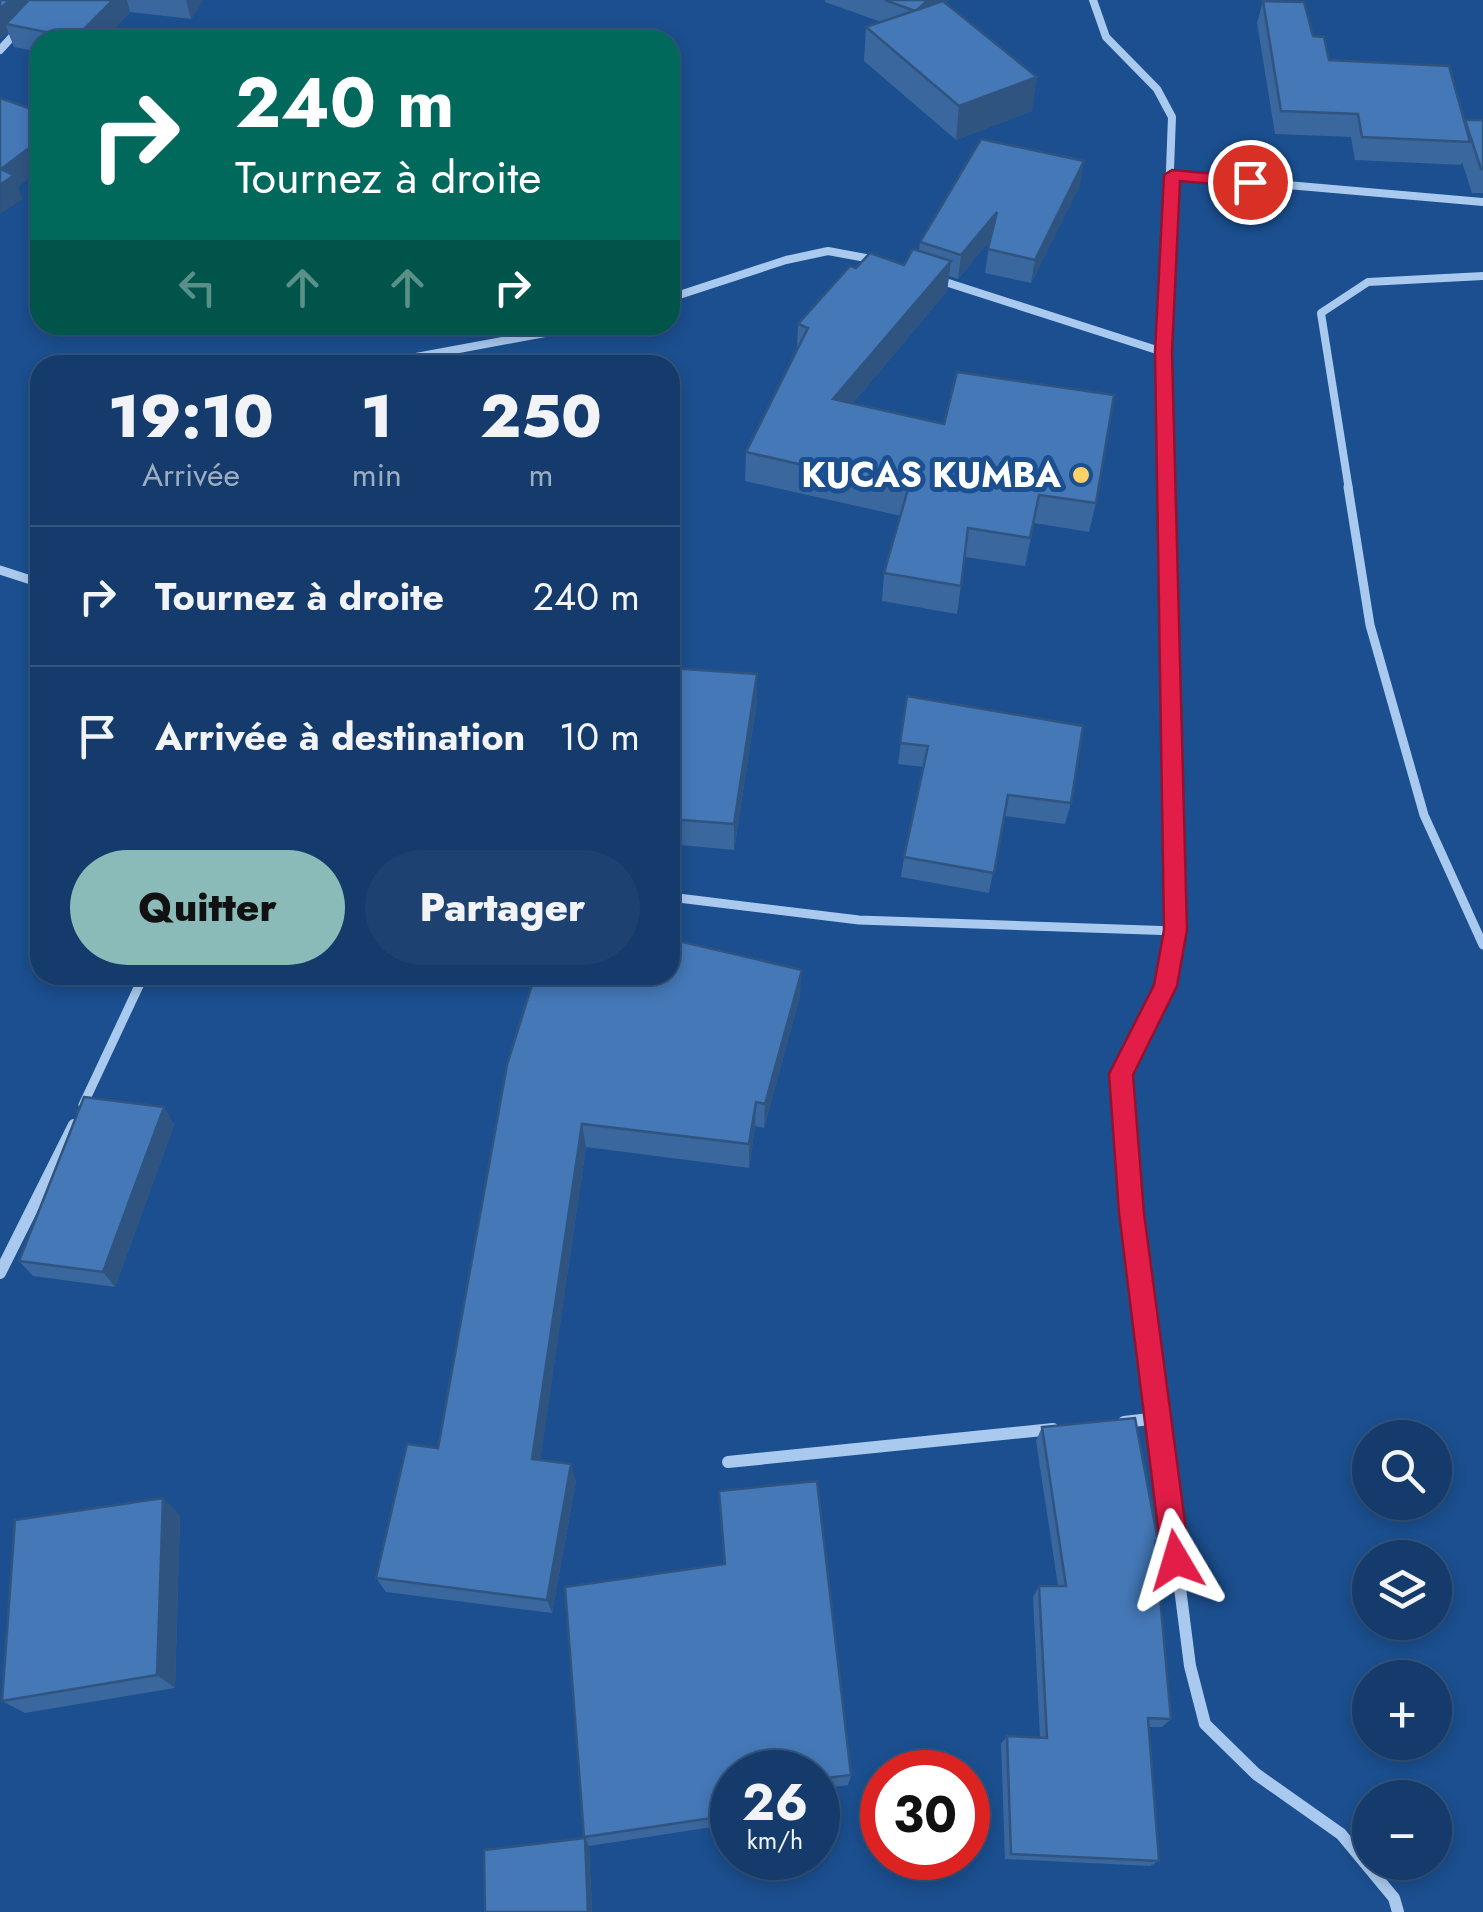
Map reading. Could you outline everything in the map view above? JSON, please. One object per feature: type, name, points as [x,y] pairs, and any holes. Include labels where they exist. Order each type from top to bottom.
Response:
[{"type":"street","points":[[1093,0],[1106,37],[1157,89],[1172,116],[1164,352],[1176,930],[1166,986],[1121,1074],[1132,1213],[1190,1666],[1204,1724],[1256,1774],[1341,1834],[1394,1898],[1398,1912]]},
{"type":"street","points":[[0,50],[24,25]]},
{"type":"street","points":[[1172,175],[1483,202]]},
{"type":"street","points":[[680,295],[786,260],[828,251],[890,265]]},
{"type":"street","points":[[926,276],[1164,352]]},
{"type":"street","points":[[1483,276],[1368,282],[1321,313],[1370,624],[1424,815],[1483,945]]},
{"type":"street","points":[[422,355],[533,335]]},
{"type":"street","points":[[0,570],[30,580]]},
{"type":"street","points":[[680,898],[859,920],[1176,930]]},
{"type":"street","points":[[0,1273],[140,985]]},
{"type":"street","points":[[1100,1424],[1158,1418]]},
{"type":"street","points":[[728,1462],[1060,1428]]},
{"type":"building","points":[[29,0],[113,0],[83,30],[36,30],[6,24]]},
{"type":"building","points":[[885,0],[928,0],[915,11]]},
{"type":"building","points":[[943,1],[1037,77],[959,106],[866,27]]},
{"type":"building","points":[[1263,1],[1304,2],[1313,36],[1324,37],[1329,60],[1449,66],[1470,142],[1362,137],[1358,114],[1281,111]]},
{"type":"building","points":[[0,98],[30,108],[30,147],[1,169],[14,175],[0,185]]},
{"type":"building","points":[[1465,120],[1483,120],[1483,169],[1481,169]]},
{"type":"building","points":[[981,139],[1084,161],[1035,260],[988,249],[997,212],[961,255],[920,242]]},
{"type":"building","points":[[913,249],[951,261],[833,399],[944,424],[957,372],[1114,395],[1096,503],[1039,495],[1030,538],[968,528],[961,586],[884,573],[908,489],[746,452],[808,328],[798,324],[850,266],[856,268],[870,253],[904,265]]},
{"type":"building","points":[[680,669],[757,674],[734,824],[680,820]]},
{"type":"building","points":[[907,696],[1083,726],[1071,803],[1008,795],[994,873],[904,857],[928,746],[900,743]]},
{"type":"building","points":[[680,941],[802,970],[765,1104],[756,1102],[749,1144],[582,1124],[532,1459],[571,1464],[547,1600],[376,1578],[407,1444],[438,1448],[507,1065],[532,985],[680,985]]},
{"type":"building","points":[[84,1097],[164,1107],[103,1272],[19,1261]]},
{"type":"building","points":[[1135,1418],[1158,1541],[1171,1719],[1148,1718],[1159,1861],[1011,1854],[1007,1736],[1047,1738],[1039,1586],[1066,1586],[1042,1427]]},
{"type":"building","points":[[817,1481],[851,1775],[840,1776],[840,1750],[710,1750],[710,1818],[584,1837],[565,1587],[725,1564],[719,1491]]},
{"type":"building","points":[[163,1498],[157,1675],[2,1701],[15,1520]]},
{"type":"building","points":[[585,1838],[588,1912],[485,1912],[484,1850]]},
{"type":"place","name":"KUCAS KUMBA","points":[[1081,475]]},
{"type":"route","points":[[1176,1560],[1132,1213],[1121,1074],[1166,986],[1176,930],[1164,352],[1172,175],[1250,182]]}]
